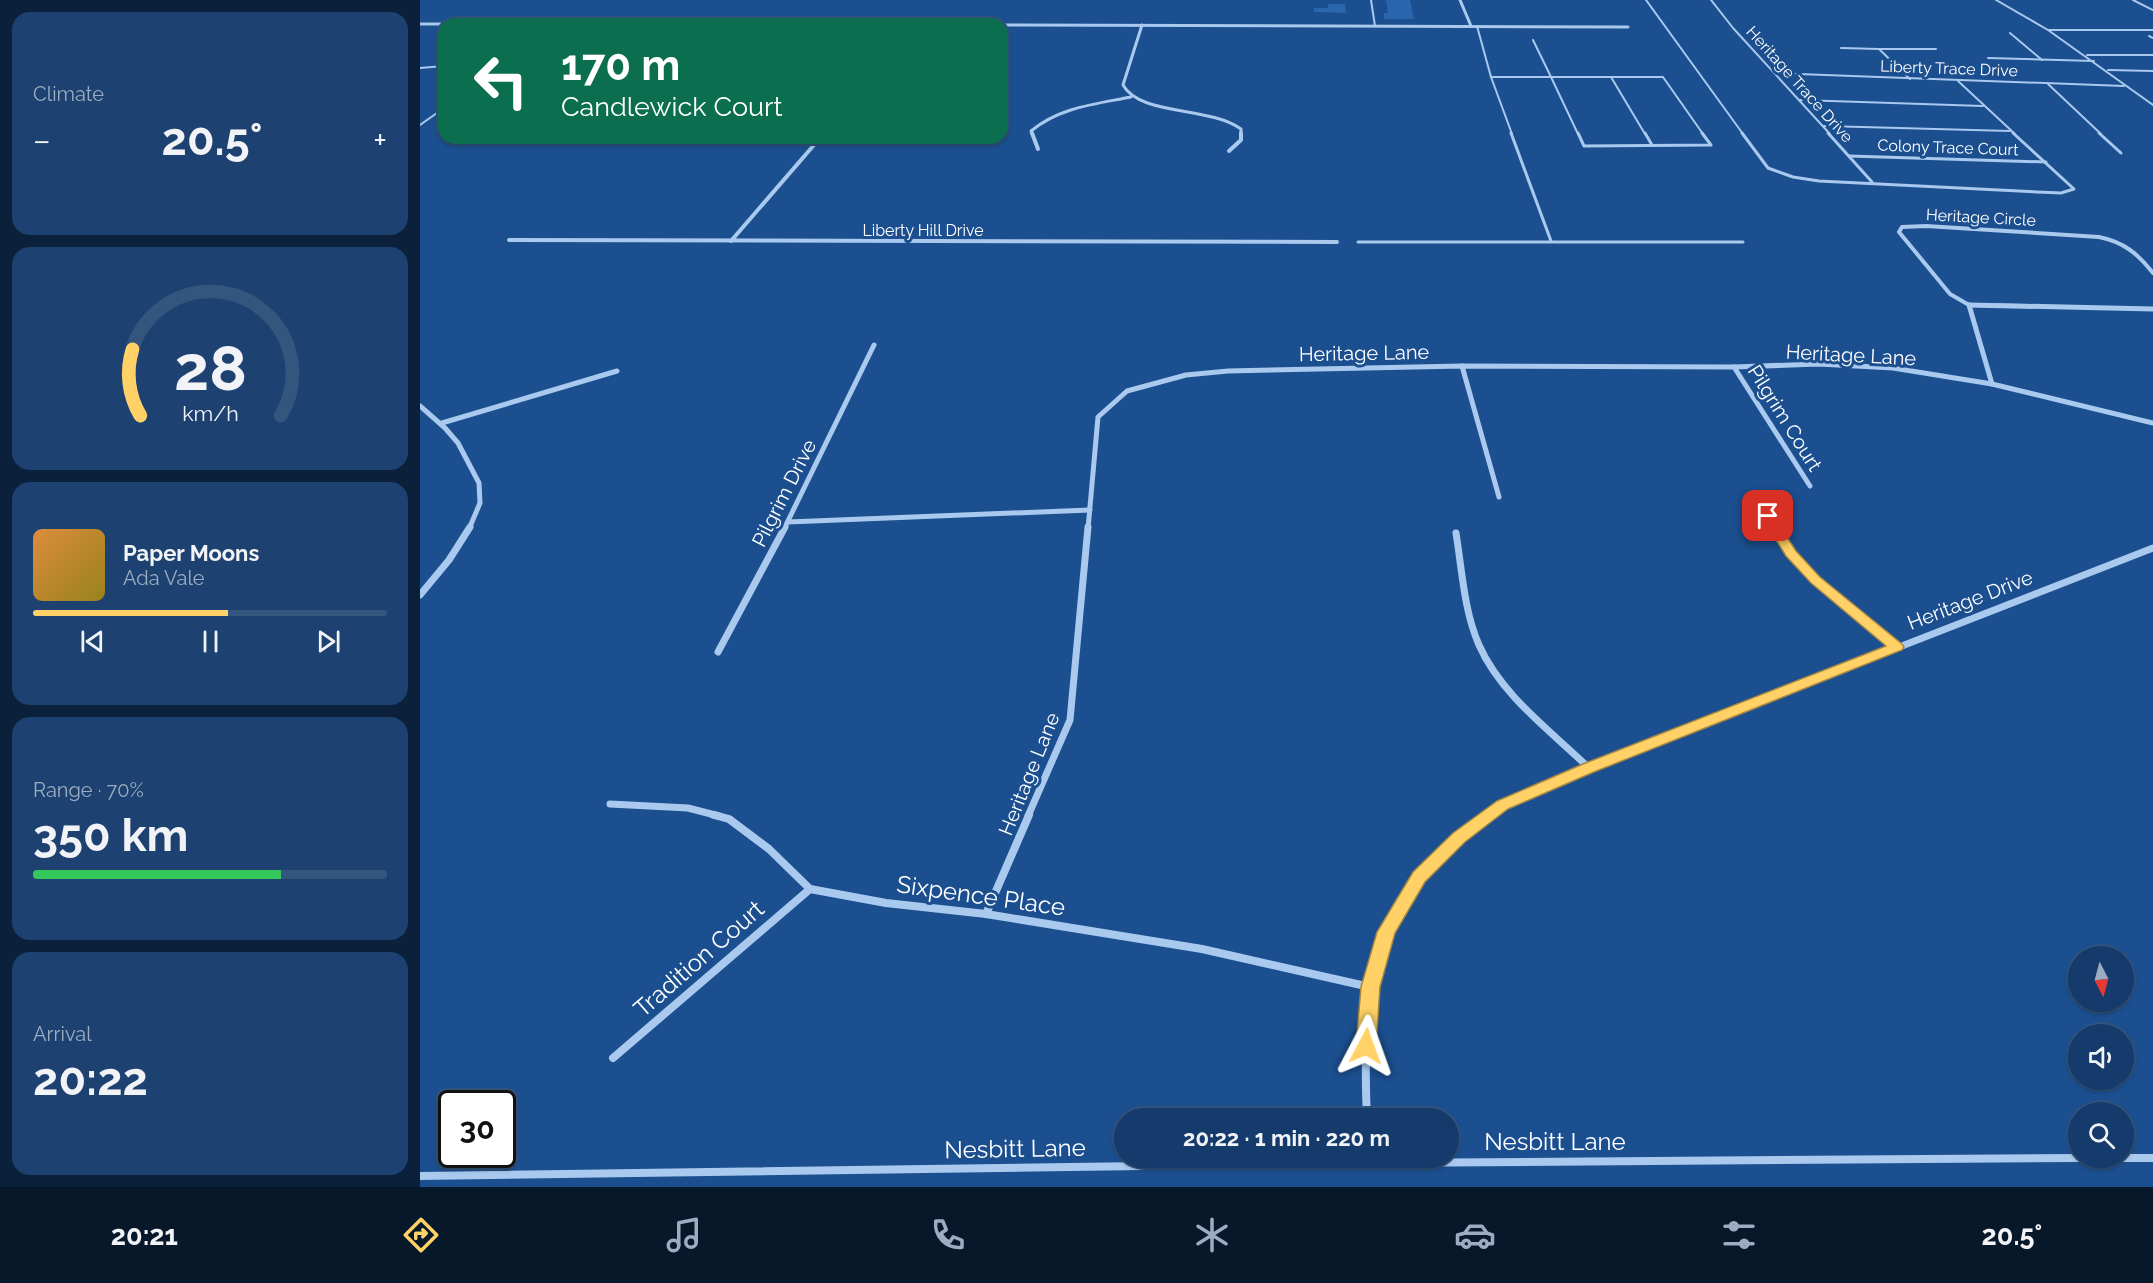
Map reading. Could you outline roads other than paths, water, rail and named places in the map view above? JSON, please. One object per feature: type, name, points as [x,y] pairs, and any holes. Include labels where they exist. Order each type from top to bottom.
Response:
[{"type":"street","points":[[1460,0],[1471,26]]},
{"type":"street","points":[[420,24],[438,24]]},
{"type":"street","points":[[1008,25],[1628,27]]},
{"type":"street","points":[[1142,25],[1123,85],[1124,91],[1131,97],[1162,107],[1215,116],[1230,122],[1241,129],[1241,140],[1229,151]]},
{"type":"street","points":[[1038,149],[1031,131],[1040,122],[1056,114],[1131,97]]},
{"type":"street","points":[[731,241],[815,144]]},
{"type":"street","name":"Heritage Circle","points":[[1969,305],[1950,294],[1901,238],[1899,232],[1902,227],[1926,226],[2113,239],[2137,252],[2153,273]]},
{"type":"street","name":"Liberty Hill Drive","points":[[509,240],[1337,242]]},
{"type":"street","points":[[1992,384],[1969,305],[2153,309]]},
{"type":"street","name":"Pilgrim Drive","points":[[718,652],[788,522],[874,345]]},
{"type":"street","name":"Heritage Lane","points":[[987,914],[1070,720],[1098,417],[1127,392],[1186,375],[1228,371],[1462,366],[1734,367],[1819,364],[1893,368],[1992,384],[2153,423]]},
{"type":"street","points":[[1462,366],[1499,497]]},
{"type":"street","name":"Pilgrim Court","points":[[1734,367],[1810,486]]},
{"type":"street","points":[[442,423],[617,372]]},
{"type":"street","points":[[420,406],[442,423],[463,447],[481,488],[476,514],[463,538],[420,595]]},
{"type":"street","points":[[788,522],[1090,510]]},
{"type":"street","points":[[1768,516],[1791,553],[1815,580],[1897,647]]},
{"type":"street","points":[[1456,533],[1472,622],[1479,647],[1495,674],[1589,768]]},
{"type":"street","name":"Heritage Drive","points":[[1366,1108],[1364,1066],[1370,987],[1386,932],[1419,877],[1459,837],[1503,805],[1589,768],[2153,548]]},
{"type":"street","points":[[610,804],[688,808],[729,819],[769,849],[810,889]]},
{"type":"street","name":"Sixpence Place","points":[[810,889],[886,903],[987,914],[1202,948],[1370,987]]},
{"type":"street","name":"Tradition Court","points":[[613,1058],[810,889]]},
{"type":"street","name":"Nesbitt Lane","points":[[1459,1160],[2068,1158]]},
{"type":"street","points":[[2134,1158],[2153,1158]]},
{"type":"street","name":"Nesbitt Lane","points":[[420,1176],[1114,1164]]},
{"type":"lane","points":[[1371,0],[1375,26]]},
{"type":"lane","points":[[1646,0],[1768,168],[1788,176],[1943,189],[2061,193],[2074,189],[1958,81]]},
{"type":"lane","name":"Heritage Trace Drive","points":[[1711,0],[1872,183]]},
{"type":"lane","points":[[1996,0],[2048,30],[2153,105]]},
{"type":"lane","points":[[2133,0],[2153,10]]},
{"type":"lane","points":[[1477,26],[1491,77],[1551,241]]},
{"type":"lane","points":[[2048,30],[2153,30]]},
{"type":"lane","points":[[2010,33],[2042,60]]},
{"type":"lane","points":[[2149,36],[2153,38]]},
{"type":"lane","points":[[1491,77],[1549,77],[1663,77],[1711,145],[1584,146],[1549,77],[1533,40]]},
{"type":"lane","points":[[1841,48],[1936,49]]},
{"type":"lane","points":[[1879,49],[1910,79]]},
{"type":"lane","points":[[2085,55],[2153,55]]},
{"type":"lane","points":[[1988,58],[2094,62]]},
{"type":"lane","points":[[420,68],[438,66]]},
{"type":"lane","points":[[2107,70],[2153,71]]},
{"type":"lane","name":"Liberty Trace Drive","points":[[1773,73],[2124,86]]},
{"type":"lane","points":[[1611,77],[1652,145]]},
{"type":"lane","points":[[2048,84],[2121,153]]},
{"type":"lane","points":[[2145,99],[2153,99]]},
{"type":"lane","points":[[1800,100],[1984,106]]},
{"type":"lane","points":[[420,125],[438,112]]},
{"type":"lane","points":[[1824,126],[2010,131]]},
{"type":"lane","name":"Colony Trace Court","points":[[1849,156],[2046,162]]},
{"type":"lane","points":[[1358,242],[1743,242]]}]
